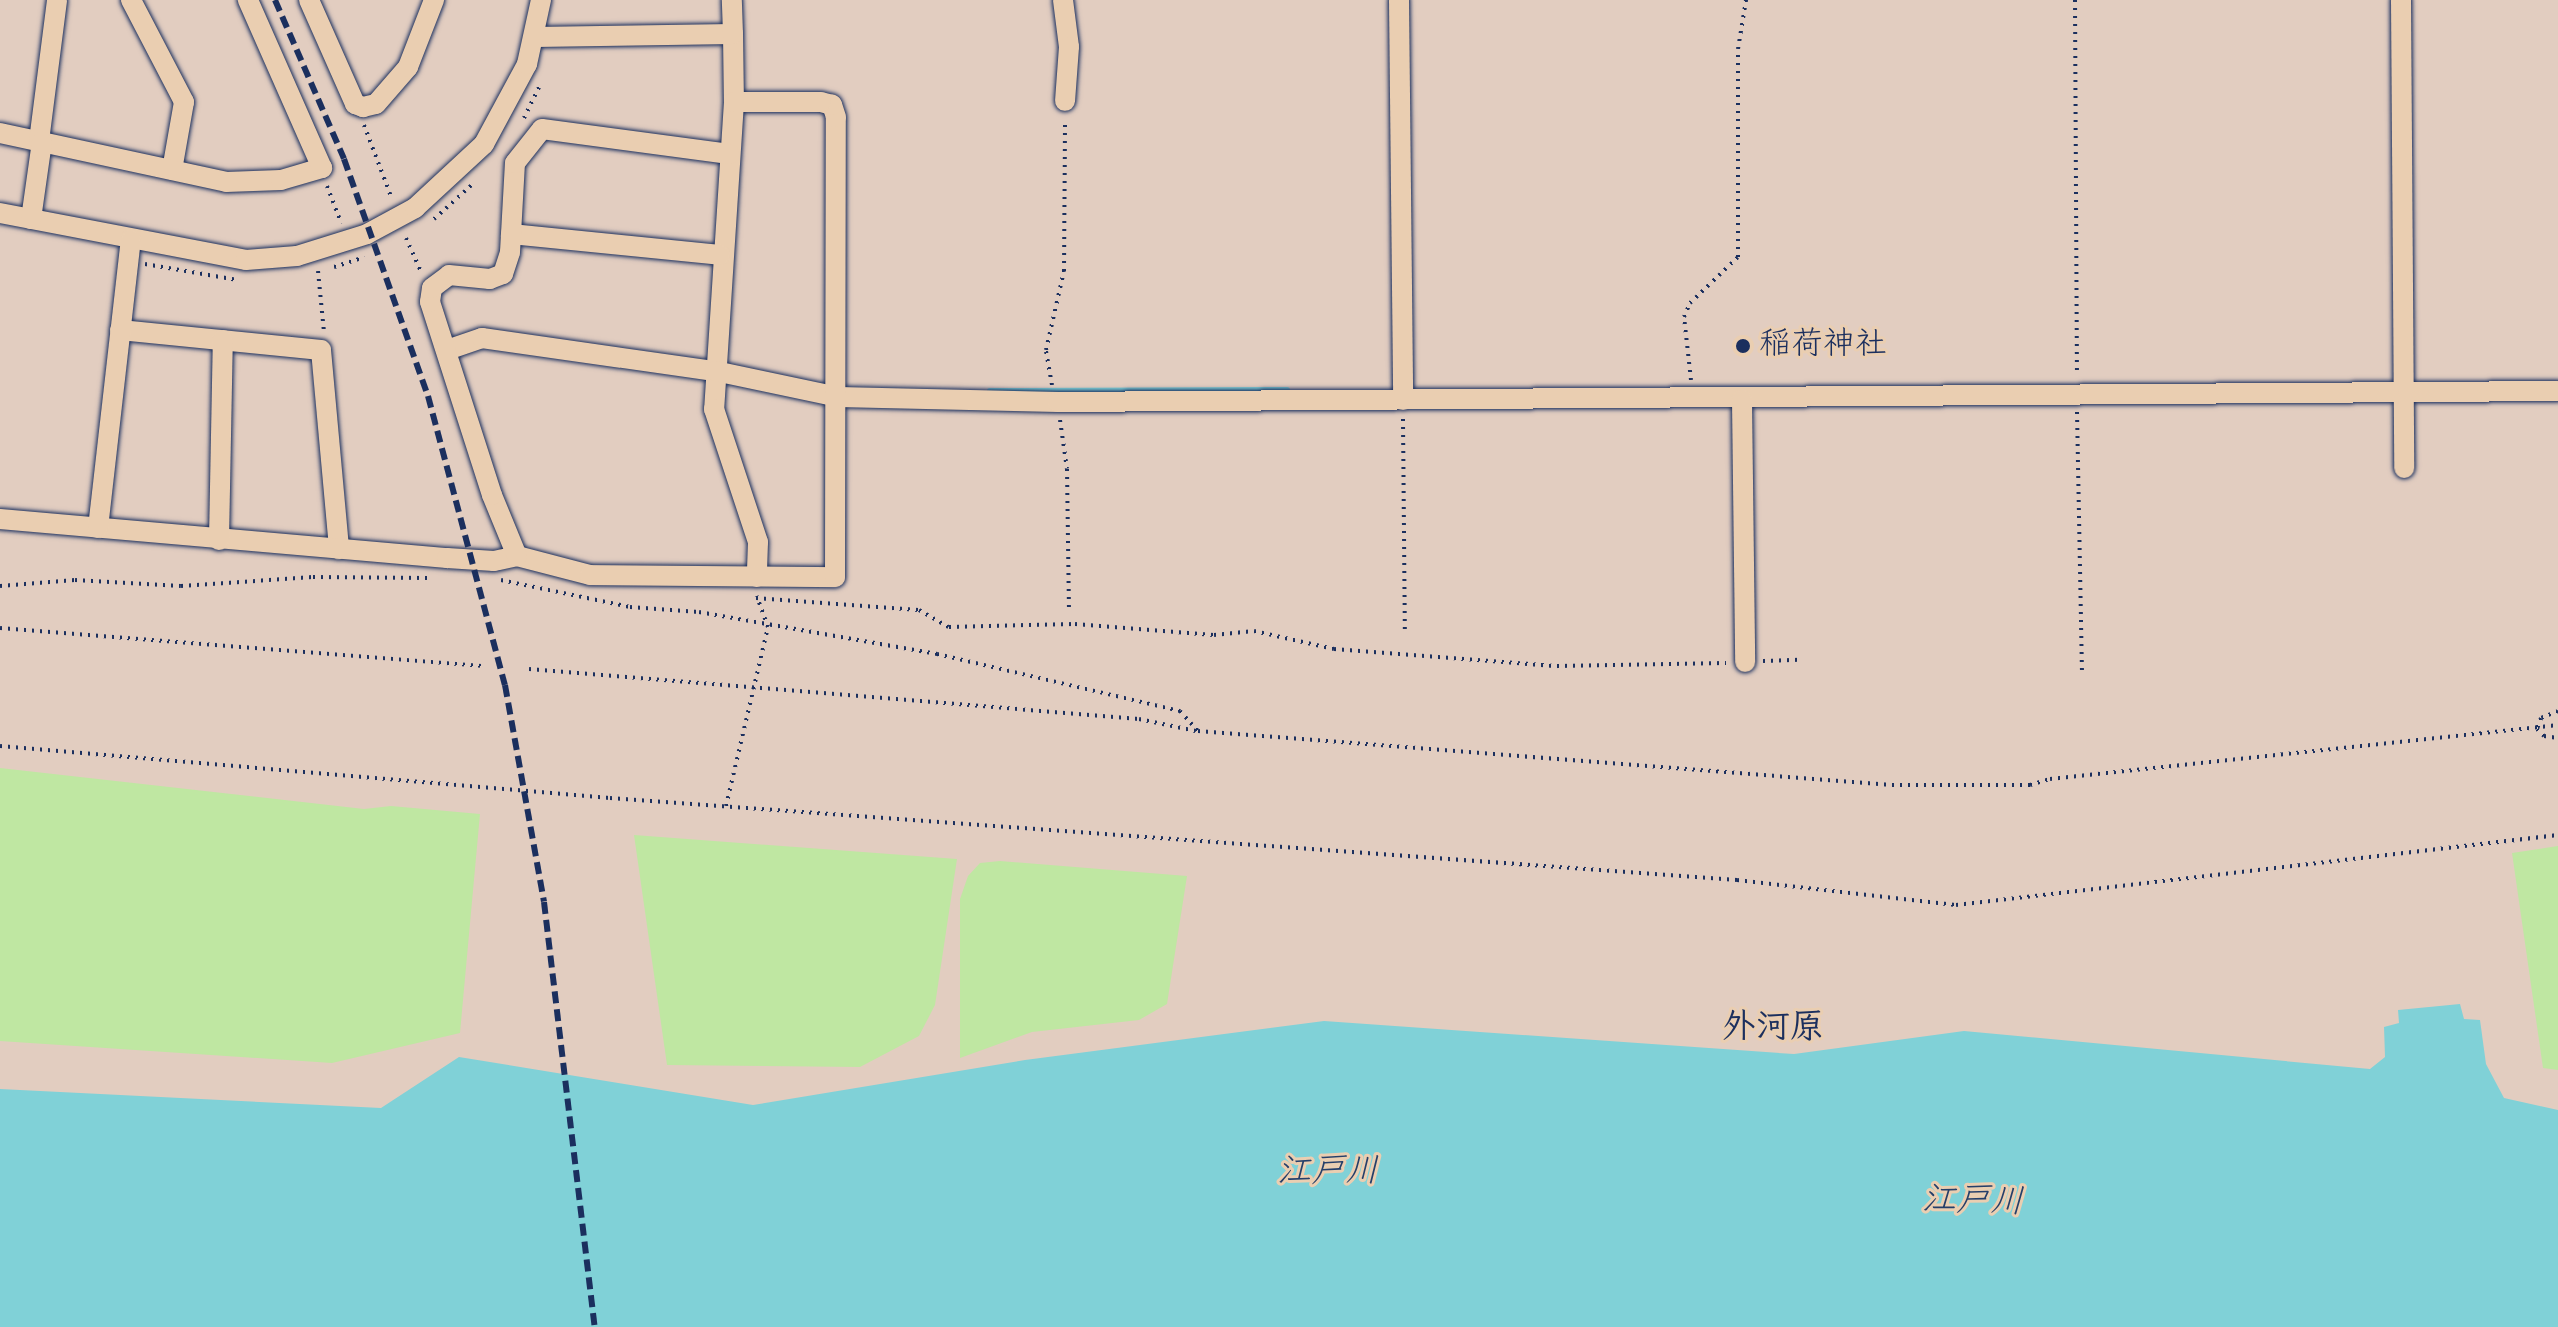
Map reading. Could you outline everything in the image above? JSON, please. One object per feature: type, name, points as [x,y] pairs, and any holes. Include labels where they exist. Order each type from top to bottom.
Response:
[{"type":"street","points":[[31,219],[57,0]]},
{"type":"street","points":[[131,0],[184,102],[172,170]]},
{"type":"street","points":[[0,133],[243,184],[281,180],[322,168],[248,0]]},
{"type":"street","points":[[309,0],[355,104],[363,107],[376,104],[408,67],[434,0]]},
{"type":"street","points":[[0,213],[246,260],[297,256],[367,234],[427,199],[484,144],[515,92],[535,37],[541,0]]},
{"type":"street","points":[[732,0],[734,102],[720,255],[714,409],[758,542],[757,588]]},
{"type":"street","points":[[1063,0],[1069,47],[1065,101]]},
{"type":"street","points":[[1399,0],[1403,391]]},
{"type":"street","points":[[2401,0],[2404,468]]},
{"type":"street","points":[[535,37],[733,34]]},
{"type":"street","points":[[0,519],[494,561],[517,556],[590,575],[757,588],[835,577],[838,397],[832,105],[734,102]]},
{"type":"street","points":[[517,556],[492,495],[430,302],[432,288],[449,275],[490,279],[503,274],[511,234],[515,163],[542,129],[729,154]]},
{"type":"street","points":[[511,234],[720,255]]},
{"type":"street","points":[[98,528],[131,240]]},
{"type":"street","points":[[120,330],[321,350],[339,549]]},
{"type":"street","points":[[447,350],[482,338],[715,371],[838,397],[1058,402],[1403,391],[1742,400],[2558,391]]},
{"type":"street","points":[[219,540],[223,340]]},
{"type":"street","points":[[1742,400],[1745,662]]},
{"type":"path","points":[[1692,399],[1684,317],[1690,303],[1738,257],[1738,49],[1746,0]]},
{"type":"path","points":[[2075,0],[2082,673]]},
{"type":"path","points":[[1065,101],[1064,271],[1046,350],[1058,402],[1067,469],[1069,609]]},
{"type":"path","points":[[363,107],[364,125],[393,201]]},
{"type":"path","points":[[322,168],[341,224]]},
{"type":"path","points":[[406,238],[432,288]]},
{"type":"path","points":[[318,271],[325,337],[321,350]]},
{"type":"path","points":[[1403,391],[1405,632]]},
{"type":"path","points":[[0,586],[75,580],[181,586],[313,577],[437,578]]},
{"type":"path","points":[[491,580],[937,654],[1180,711],[1198,731]]},
{"type":"path","points":[[750,597],[757,588]]},
{"type":"path","points":[[726,806],[768,627],[757,588]]},
{"type":"path","points":[[757,588],[919,610],[949,627],[1075,624],[1214,635],[1254,631],[1334,649],[1557,666],[1799,660]]},
{"type":"path","points":[[0,628],[485,666]]},
{"type":"path","points":[[529,669],[1139,719],[1167,729],[1989,788],[2558,725]]},
{"type":"path","points":[[2537,729],[2541,718],[2558,711]]},
{"type":"path","points":[[2537,729],[2544,736],[2558,738]]},
{"type":"path","points":[[0,746],[726,806],[1737,880],[1956,905],[2558,835]]},
{"type":"green space","points":[[0,768],[364,809],[391,806],[480,814],[460,1033],[332,1063],[0,1041]]},
{"type":"green space","points":[[634,835],[957,859],[935,1005],[919,1036],[860,1067],[667,1065]]},
{"type":"green space","points":[[2558,846],[2558,1070],[2543,1068],[2512,853]]},
{"type":"green space","points":[[1000,861],[1187,876],[1167,1004],[1139,1020],[1032,1032],[960,1058],[960,899],[968,876],[980,863]]},
{"type":"water","name":"江戸川","points":[[2460,1004],[2464,1019],[2480,1020],[2486,1064],[2504,1098],[2558,1110],[2558,1327],[0,1327],[0,1089],[381,1108],[459,1057],[753,1105],[1025,1060],[1324,1021],[1794,1054],[1964,1031],[2370,1069],[2385,1057],[2384,1027],[2399,1023],[2398,1010]]},
{"type":"waterway","points":[[990,391],[1287,390]]},
{"type":"railway","points":[[275,0],[344,159],[428,396],[505,685],[544,902],[595,1327]]},
{"type":"place","name":"稲荷神社","points":[[1743,346]]},
{"type":"district","name":"外河原","points":[[1773,1030]]}]
